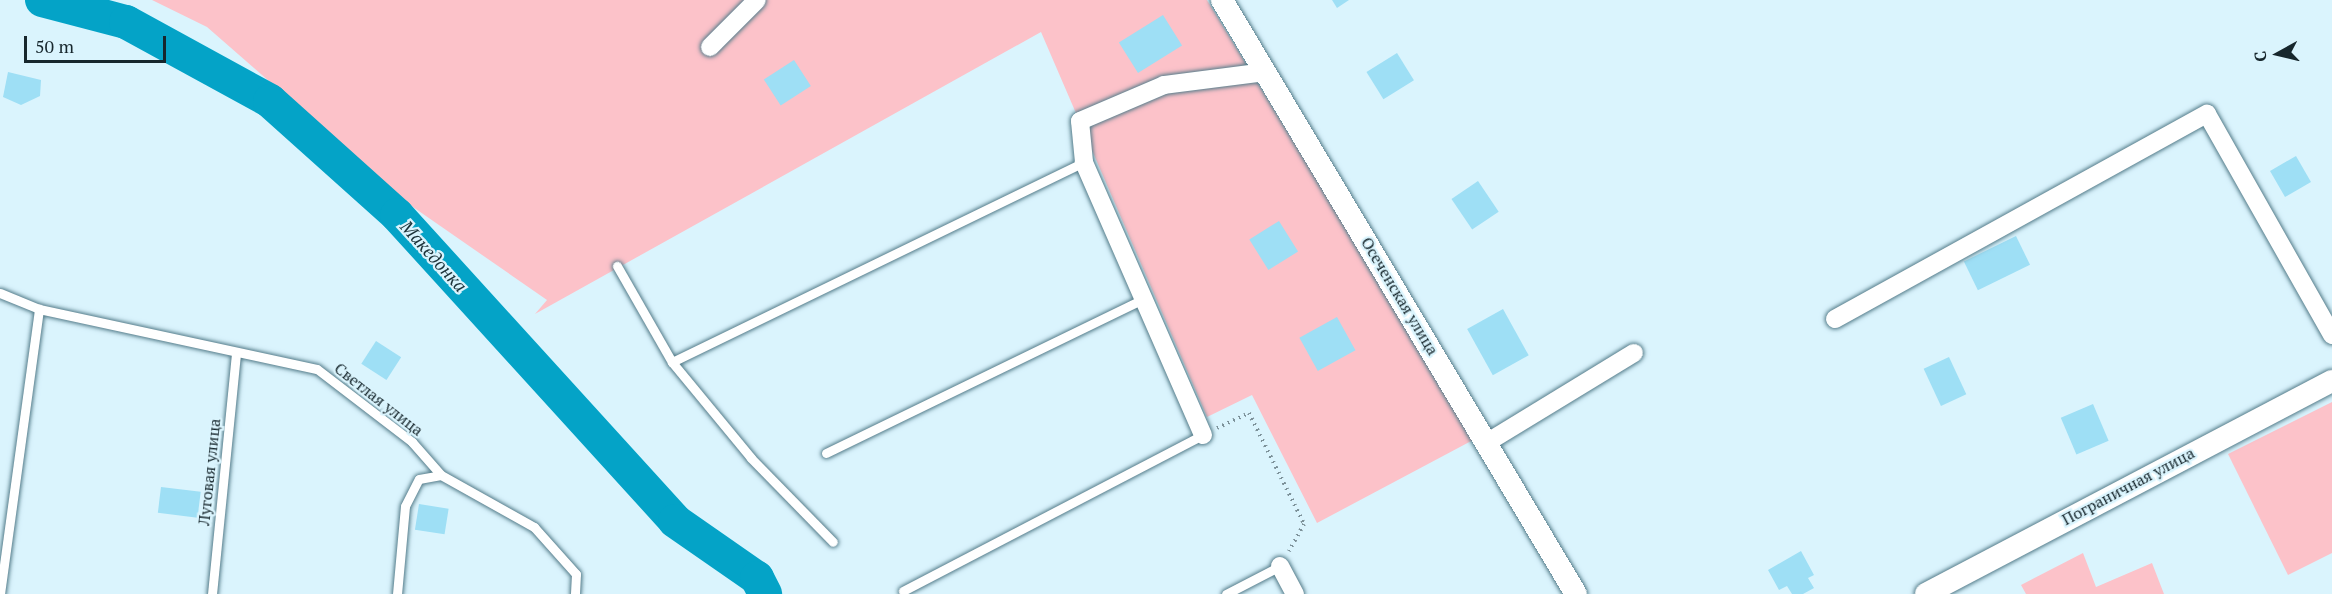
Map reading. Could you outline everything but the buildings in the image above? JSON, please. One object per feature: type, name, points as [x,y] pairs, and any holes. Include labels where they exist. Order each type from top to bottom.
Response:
[{"type":"street","points":[[710,47],[757,0]]},
{"type":"street","name":"Осеченская улица","points":[[1222,0],[1488,442],[1576,594]]},
{"type":"street","points":[[1203,435],[1084,162],[1080,121],[1164,85],[1266,72]]},
{"type":"street","points":[[1835,318],[2207,114],[2332,335]]},
{"type":"street","points":[[1488,442],[1634,353]]},
{"type":"street","name":"Пограничная улица","points":[[1926,594],[2332,381]]},
{"type":"street","points":[[1280,566],[1295,594]]},
{"type":"lane","points":[[672,363],[1084,162]]},
{"type":"lane","points":[[617,266],[672,363],[751,458],[833,542]]},
{"type":"lane","name":"Светлая улица","points":[[0,293],[39,309],[317,369],[412,442],[441,475],[534,527],[576,574],[575,594]]},
{"type":"lane","points":[[826,453],[1143,299]]},
{"type":"lane","points":[[0,594],[39,309]]},
{"type":"lane","name":"Луговая улица","points":[[212,594],[236,352]]},
{"type":"lane","points":[[903,591],[1203,435]]},
{"type":"lane","points":[[397,594],[405,506],[419,479],[441,475]]},
{"type":"lane","points":[[1226,594],[1280,566]]},
{"type":"path","points":[[1203,435],[1249,413],[1304,524],[1280,566]]},
{"type":"shaded area","points":[[152,0],[1207,0],[1475,439],[1317,523],[1252,395],[1207,417],[1041,32],[535,314],[547,300],[413,207],[207,27]]},
{"type":"shaded area","points":[[2332,402],[2332,553],[2288,575],[2228,454]]},
{"type":"shaded area","points":[[2083,553],[2096,587],[2152,563],[2164,594],[2026,594],[2021,585]]},
{"type":"waterway","name":"Македонка","points":[[42,0],[126,22],[270,101],[397,215],[675,521],[757,578],[765,594]]}]
